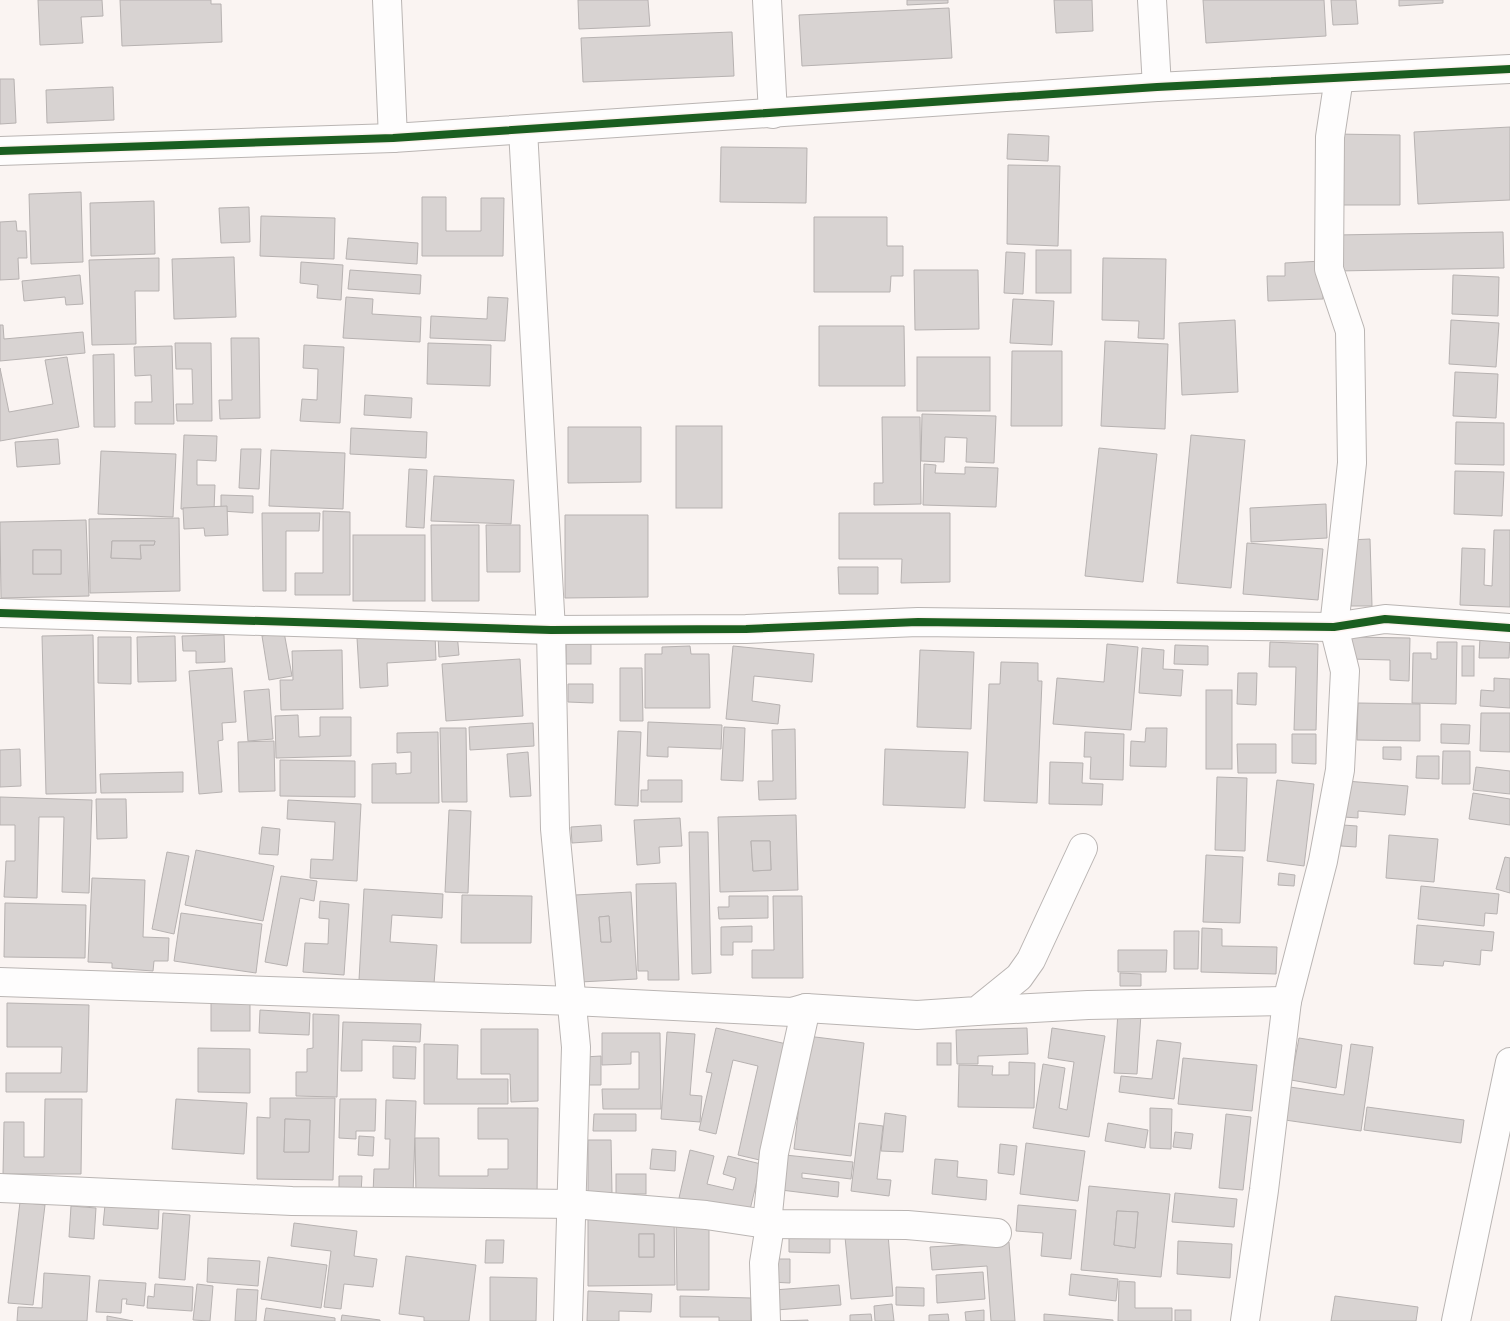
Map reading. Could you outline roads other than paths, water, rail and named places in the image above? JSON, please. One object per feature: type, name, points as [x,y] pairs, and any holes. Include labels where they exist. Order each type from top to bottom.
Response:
[{"type":"street","points":[[387,0],[393,138]]},
{"type":"street","points":[[767,0],[773,114]]},
{"type":"street","points":[[1152,0],[1157,87]]},
{"type":"street","points":[[0,151],[393,138],[1157,87],[1510,69]]},
{"type":"street","points":[[1245,1321],[1264,1190],[1287,1001],[1323,861],[1340,770],[1345,671],[1334,627],[1352,463],[1350,331],[1328,269],[1330,137],[1339,78]]},
{"type":"street","points":[[523,130],[551,630],[555,829],[576,1047],[573,1204],[568,1321]]},
{"type":"street","points":[[0,613],[551,630],[746,628],[918,622],[1334,627],[1385,619],[1510,628]]},
{"type":"street","points":[[977,1011],[1019,977],[1031,960],[1083,848]]},
{"type":"street","points":[[0,982],[573,1001],[792,1012],[806,1008],[917,1015],[1088,1005],[1287,1001]]},
{"type":"street","points":[[766,1321],[764,1263],[769,1232],[767,1224],[774,1153],[806,1008]]},
{"type":"street","points":[[1456,1321],[1510,1062]]},
{"type":"street","points":[[0,1188],[292,1201],[573,1204],[706,1214],[767,1224],[907,1225],[997,1233]]}]
